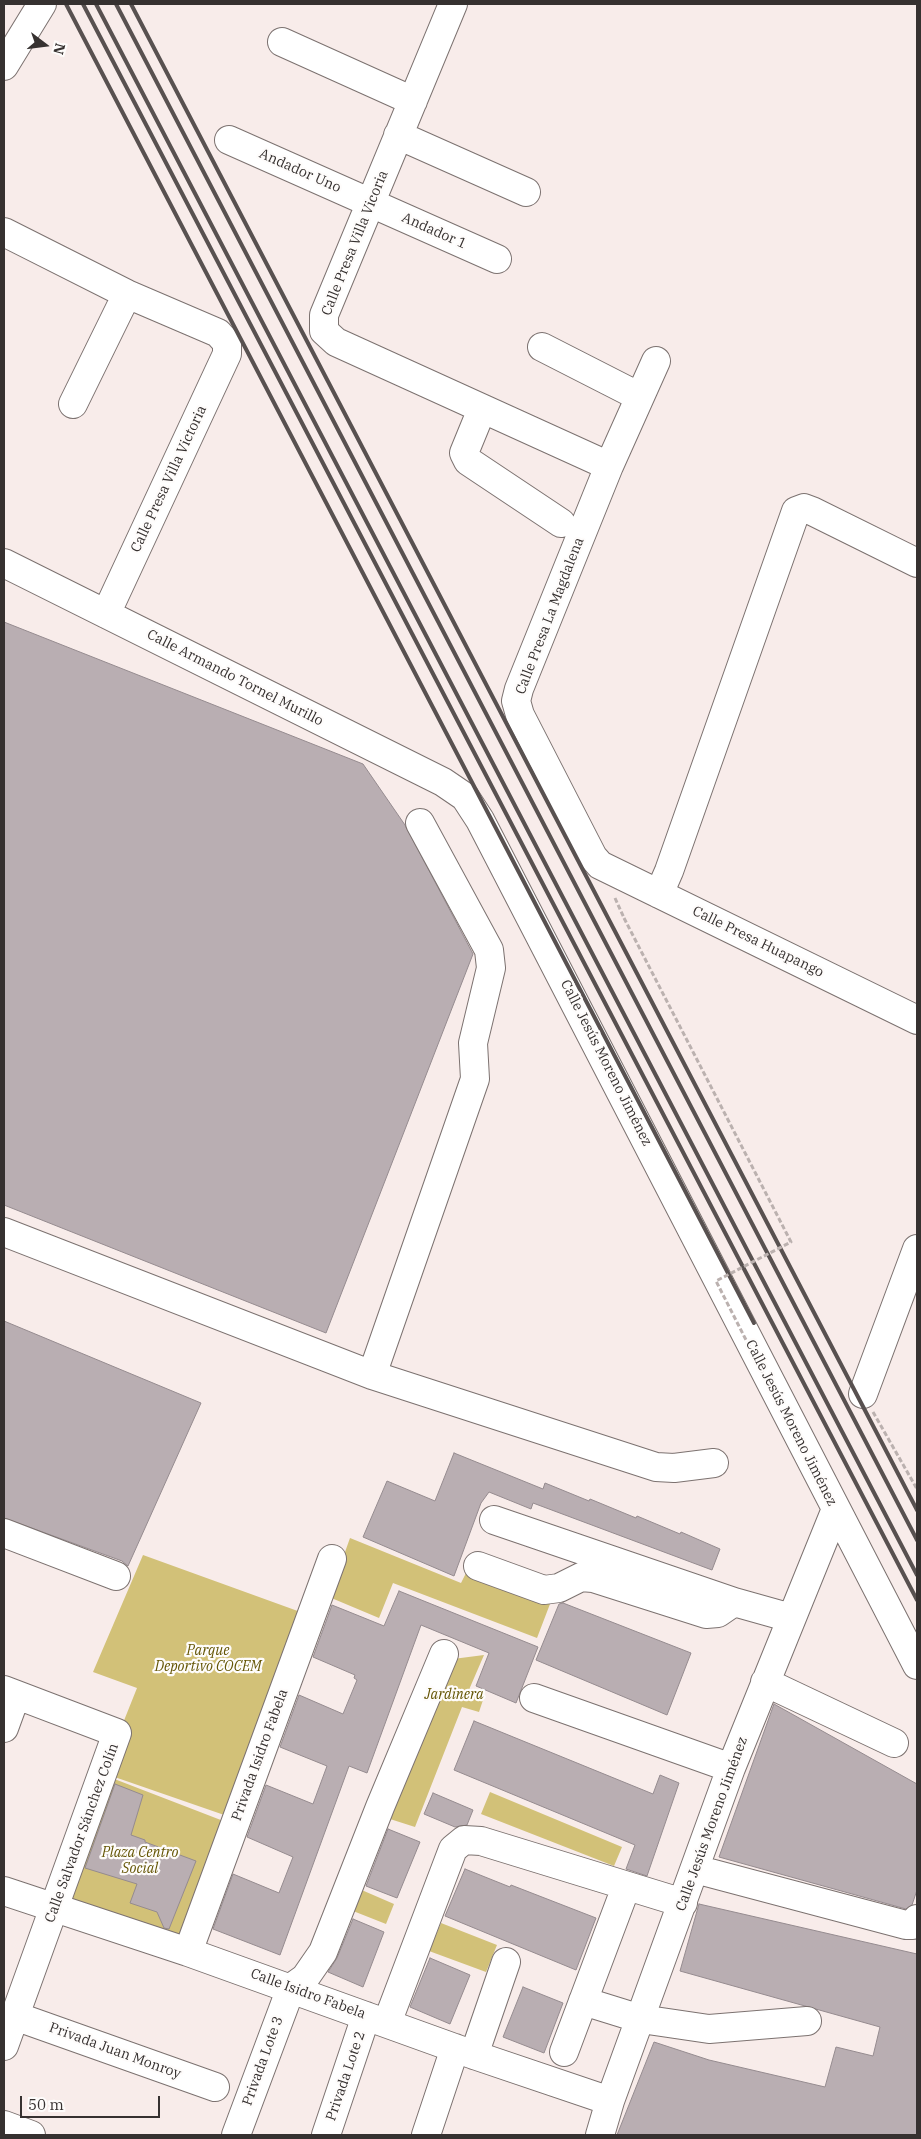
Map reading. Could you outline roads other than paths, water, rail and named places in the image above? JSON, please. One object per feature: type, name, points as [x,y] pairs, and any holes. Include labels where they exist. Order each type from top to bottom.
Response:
[{"type":"street","points":[[4,66],[42,4]]},
{"type":"street","name":"Calle Presa Villa Vicoria","points":[[453,4],[324,315],[324,331],[336,342],[609,466]]},
{"type":"street","points":[[282,42],[412,101]]},
{"type":"street","points":[[398,135],[526,192]]},
{"type":"street","name":"Andador Uno","points":[[229,140],[370,203]]},
{"type":"street","name":"Andador 1","points":[[370,203],[497,259]]},
{"type":"street","points":[[4,232],[127,294],[73,404]]},
{"type":"street","name":"Calle Presa Villa Victoria","points":[[106,614],[227,354],[227,343],[218,333],[127,294]]},
{"type":"street","points":[[542,347],[640,397]]},
{"type":"street","name":"Calle Presa La Magdalena","points":[[600,865],[593,857],[520,715],[516,701],[519,689],[609,466],[656,361]]},
{"type":"street","points":[[482,409],[464,453],[468,461],[561,523]]},
{"type":"street","points":[[659,894],[669,871],[796,512],[804,508],[812,511],[917,562]]},
{"type":"street","name":"Calle Armando Tornel Murillo","points":[[4,563],[443,782],[465,798]]},
{"type":"street","name":"Calle Jesús Moreno Jiménez","points":[[465,798],[480,820],[836,1509],[731,1768],[610,2101],[600,2135]]},
{"type":"street","points":[[372,1375],[475,1078],[473,1043],[490,968],[489,950],[420,823]]},
{"type":"street","name":"Calle Presa Huapango","points":[[600,865],[917,1020]]},
{"type":"street","points":[[4,1232],[372,1375],[656,1467],[674,1468],[714,1463]]},
{"type":"street","points":[[863,1394],[917,1249]]},
{"type":"street","points":[[836,1509],[917,1665]]},
{"type":"street","points":[[494,1520],[734,1602],[791,1618]]},
{"type":"street","points":[[4,1533],[116,1576]]},
{"type":"street","name":"Privada Isidro Fabela","points":[[188,1952],[332,1559]]},
{"type":"street","points":[[478,1566],[544,1590],[559,1588],[581,1578],[593,1578],[706,1614],[718,1613],[734,1602]]},
{"type":"street","points":[[291,1988],[305,1978],[323,1952],[380,1807],[444,1654]]},
{"type":"street","points":[[765,1682],[894,1743]]},
{"type":"street","points":[[4,1728],[10,1693]]},
{"type":"street","name":"Calle Salvador Sánchez Colín","points":[[4,2046],[117,1733],[10,1693]]},
{"type":"street","points":[[534,1698],[731,1768]]},
{"type":"street","name":"Privada Lote 2","points":[[326,2135],[453,1849],[464,1840],[481,1841],[683,1903]]},
{"type":"street","points":[[695,1869],[906,1925],[913,1924],[917,1919]]},
{"type":"street","points":[[564,2052],[626,1887]]},
{"type":"street","name":"Calle Isidro Fabela","points":[[4,1891],[188,1952],[610,2101]]},
{"type":"street","points":[[426,2135],[506,1962]]},
{"type":"street","name":"Privada Lote 3","points":[[236,2135],[291,1988]]},
{"type":"street","points":[[583,2001],[640,2018],[709,2029],[807,2021]]},
{"type":"street","name":"Privada Juan Monroy","points":[[16,2016],[215,2087]]},
{"type":"street","points":[[4,2125],[31,2135]]},
{"type":"railway","points":[[66,4],[754,1323]]},
{"type":"railway","points":[[83,4],[917,1600]]},
{"type":"railway","points":[[96,4],[917,1575]]},
{"type":"railway","points":[[116,4],[917,1540]]},
{"type":"railway","points":[[131,4],[917,1510]]},
{"type":"park label","name":"Parque Deportivo COCEM","points":[[208,1659]]},
{"type":"park label","name":"Jardinera","points":[[454,1695]]},
{"type":"park label","name":"Plaza Centro Social","points":[[140,1862]]}]
